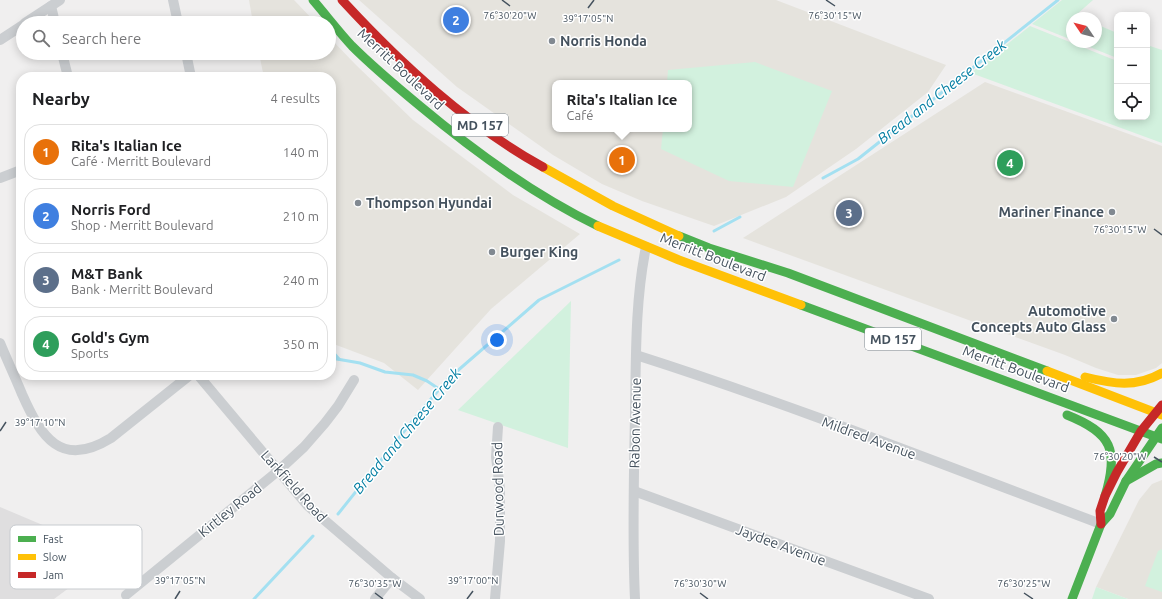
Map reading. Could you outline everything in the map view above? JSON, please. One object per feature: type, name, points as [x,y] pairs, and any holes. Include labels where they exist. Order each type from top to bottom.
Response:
[{"type":"main road","name":"Merritt Boulevard","points":[[313,0],[327,16]]},
{"type":"main road","name":"Merritt Boulevard","points":[[342,0],[407,67],[466,115],[507,145],[541,166],[613,206],[655,233],[788,273],[1158,414]]},
{"type":"main road","name":"Merritt Boulevard","points":[[336,26],[366,59],[448,131],[512,176],[575,214],[646,247],[1004,379],[1159,438]]},
{"type":"main road","points":[[575,214],[599,218],[627,228]]},
{"type":"main road","points":[[646,247],[655,233]]},
{"type":"main road","points":[[1068,379],[1081,376],[1125,385],[1138,384],[1152,380],[1162,374]]},
{"type":"main road","points":[[1004,379],[1006,391]]},
{"type":"main road","points":[[1105,496],[1141,431],[1158,414],[1162,404]]},
{"type":"main road","points":[[1057,410],[1086,422],[1098,430],[1106,440],[1112,464],[1100,511],[1101,524]]},
{"type":"main road","points":[[1072,599],[1101,524],[1110,514],[1126,481],[1159,438],[1162,428]]},
{"type":"main road","points":[[1126,481],[1156,464],[1162,463]]},
{"type":"street","points":[[36,16],[60,0]]},
{"type":"street","points":[[173,0],[176,16]]},
{"type":"street","points":[[51,6],[53,16]]},
{"type":"street","points":[[0,40],[16,29]]},
{"type":"street","points":[[64,60],[67,72]]},
{"type":"street","points":[[187,60],[190,72]]},
{"type":"street","points":[[0,178],[16,172]]},
{"type":"street","name":"Rabon Avenue","points":[[635,599],[634,491],[636,355],[642,267],[646,247]]},
{"type":"street","points":[[0,343],[16,379]]},
{"type":"street","name":"Mildred Avenue","points":[[636,355],[687,371],[1101,524]]},
{"type":"street","points":[[16,380],[33,418],[42,432],[51,441],[67,450],[74,451],[82,451],[100,445],[111,438],[184,380]]},
{"type":"street","name":"Larkfield Road","points":[[202,380],[308,506],[392,578],[420,599]]},
{"type":"street","name":"Kirtley Road","points":[[142,582],[278,471],[304,447],[338,406],[354,380]]},
{"type":"street","name":"Durwood Road","points":[[495,599],[500,541],[500,489],[496,457],[498,427]]},
{"type":"street","name":"Jaydee Avenue","points":[[634,491],[929,599]]},
{"type":"street","points":[[375,599],[392,578]]},
{"type":"street","name":"Kirtley Road","points":[[126,595],[133,589]]},
{"type":"shaded area","points":[[249,0],[294,0],[309,16],[252,16]]},
{"type":"shaded area","points":[[359,0],[776,0],[946,65],[928,92],[856,149],[786,197],[714,226],[642,201],[602,184],[553,155],[457,87]]},
{"type":"shaded area","points":[[336,44],[413,120],[513,195],[580,234],[491,309],[418,390],[384,363],[336,345],[336,72],[263,72],[260,60],[336,60]]},
{"type":"shaded area","points":[[985,82],[1162,146],[1162,363],[1156,368],[1136,375],[1118,375],[743,238]]},
{"type":"shaded area","points":[[1162,480],[1162,599],[1128,599],[1096,587],[1139,500],[1152,484]]},
{"type":"shaded area","points":[[0,507],[43,525],[10,525],[10,589],[68,589],[54,599],[0,599]]},
{"type":"green space","points":[[1062,0],[1093,0],[1079,12],[1066,12],[1066,38],[1032,24]]},
{"type":"green space","points":[[1030,26],[1066,40],[1066,48],[1085,48],[1114,60],[1114,120],[1150,120],[1150,46],[1162,50],[1162,143],[971,73]]},
{"type":"green space","points":[[1102,27],[1114,32],[1114,57],[1092,48],[1102,48]]},
{"type":"green space","points":[[755,62],[832,91],[793,187],[729,181],[661,149],[663,132],[692,132],[692,80],[667,80],[668,70]]},
{"type":"green space","points":[[571,301],[568,448],[458,410]]},
{"type":"green space","points":[[1162,549],[1162,592],[1145,586],[1158,551]]},
{"type":"green space","points":[[1096,587],[1128,599],[1092,599]]},
{"type":"waterway","name":"Bread and Cheese Creek","points":[[823,178],[858,159],[1058,0]]},
{"type":"waterway","name":"Bread and Cheese Creek","points":[[714,231],[740,217]]},
{"type":"waterway","name":"Bread and Cheese Creek","points":[[338,514],[448,379],[539,300],[619,260]]},
{"type":"waterway","points":[[336,356],[339,359]]},
{"type":"waterway","points":[[336,359],[360,363],[385,372],[413,375],[427,381],[439,389]]},
{"type":"waterway","name":"Bread and Cheese Creek","points":[[254,599],[313,536]]},
{"type":"traffic: fast","points":[[313,0],[327,16]]},
{"type":"traffic: fast","points":[[336,27],[360,54],[462,140],[528,187],[598,226]]},
{"type":"traffic: fast","points":[[679,236],[709,248],[788,273],[1047,371]]},
{"type":"traffic: fast","points":[[801,305],[1162,439]]},
{"type":"traffic: fast","points":[[1067,415],[1094,429],[1102,436],[1108,445],[1111,455],[1111,466],[1105,496]]},
{"type":"traffic: fast","points":[[1072,599],[1101,524],[1110,514],[1126,481],[1162,428]]},
{"type":"traffic: fast","points":[[1126,481],[1156,464],[1162,463]]},
{"type":"traffic: slow","points":[[543,167],[613,206],[679,236]]},
{"type":"traffic: slow","points":[[598,226],[679,260],[801,305]]},
{"type":"traffic: slow","points":[[1047,371],[1162,415]]},
{"type":"traffic: slow","points":[[1085,377],[1115,383],[1134,383],[1152,378],[1162,373]]},
{"type":"traffic: jam","points":[[342,0],[411,70],[461,112],[487,132],[543,167]]},
{"type":"traffic: jam","points":[[1101,524],[1100,511],[1105,496],[1117,472],[1141,431],[1162,405]]},
{"type":"place","name":"Norris Ford","points":[[456,20]]},
{"type":"place","name":"Norris Honda","points":[[552,41]]},
{"type":"place","name":"Rita's Italian Ice","points":[[622,160]]},
{"type":"place","name":"Gold's Gym","points":[[1010,163]]},
{"type":"place","name":"Thompson Hyundai","points":[[358,203]]},
{"type":"place","name":"Mariner Finance","points":[[1112,212]]},
{"type":"place","name":"M&T Bank","points":[[849,213]]},
{"type":"place","name":"Burger King","points":[[492,252]]},
{"type":"place","name":"Automotive Concepts Auto Glass","points":[[1114,319]]}]
